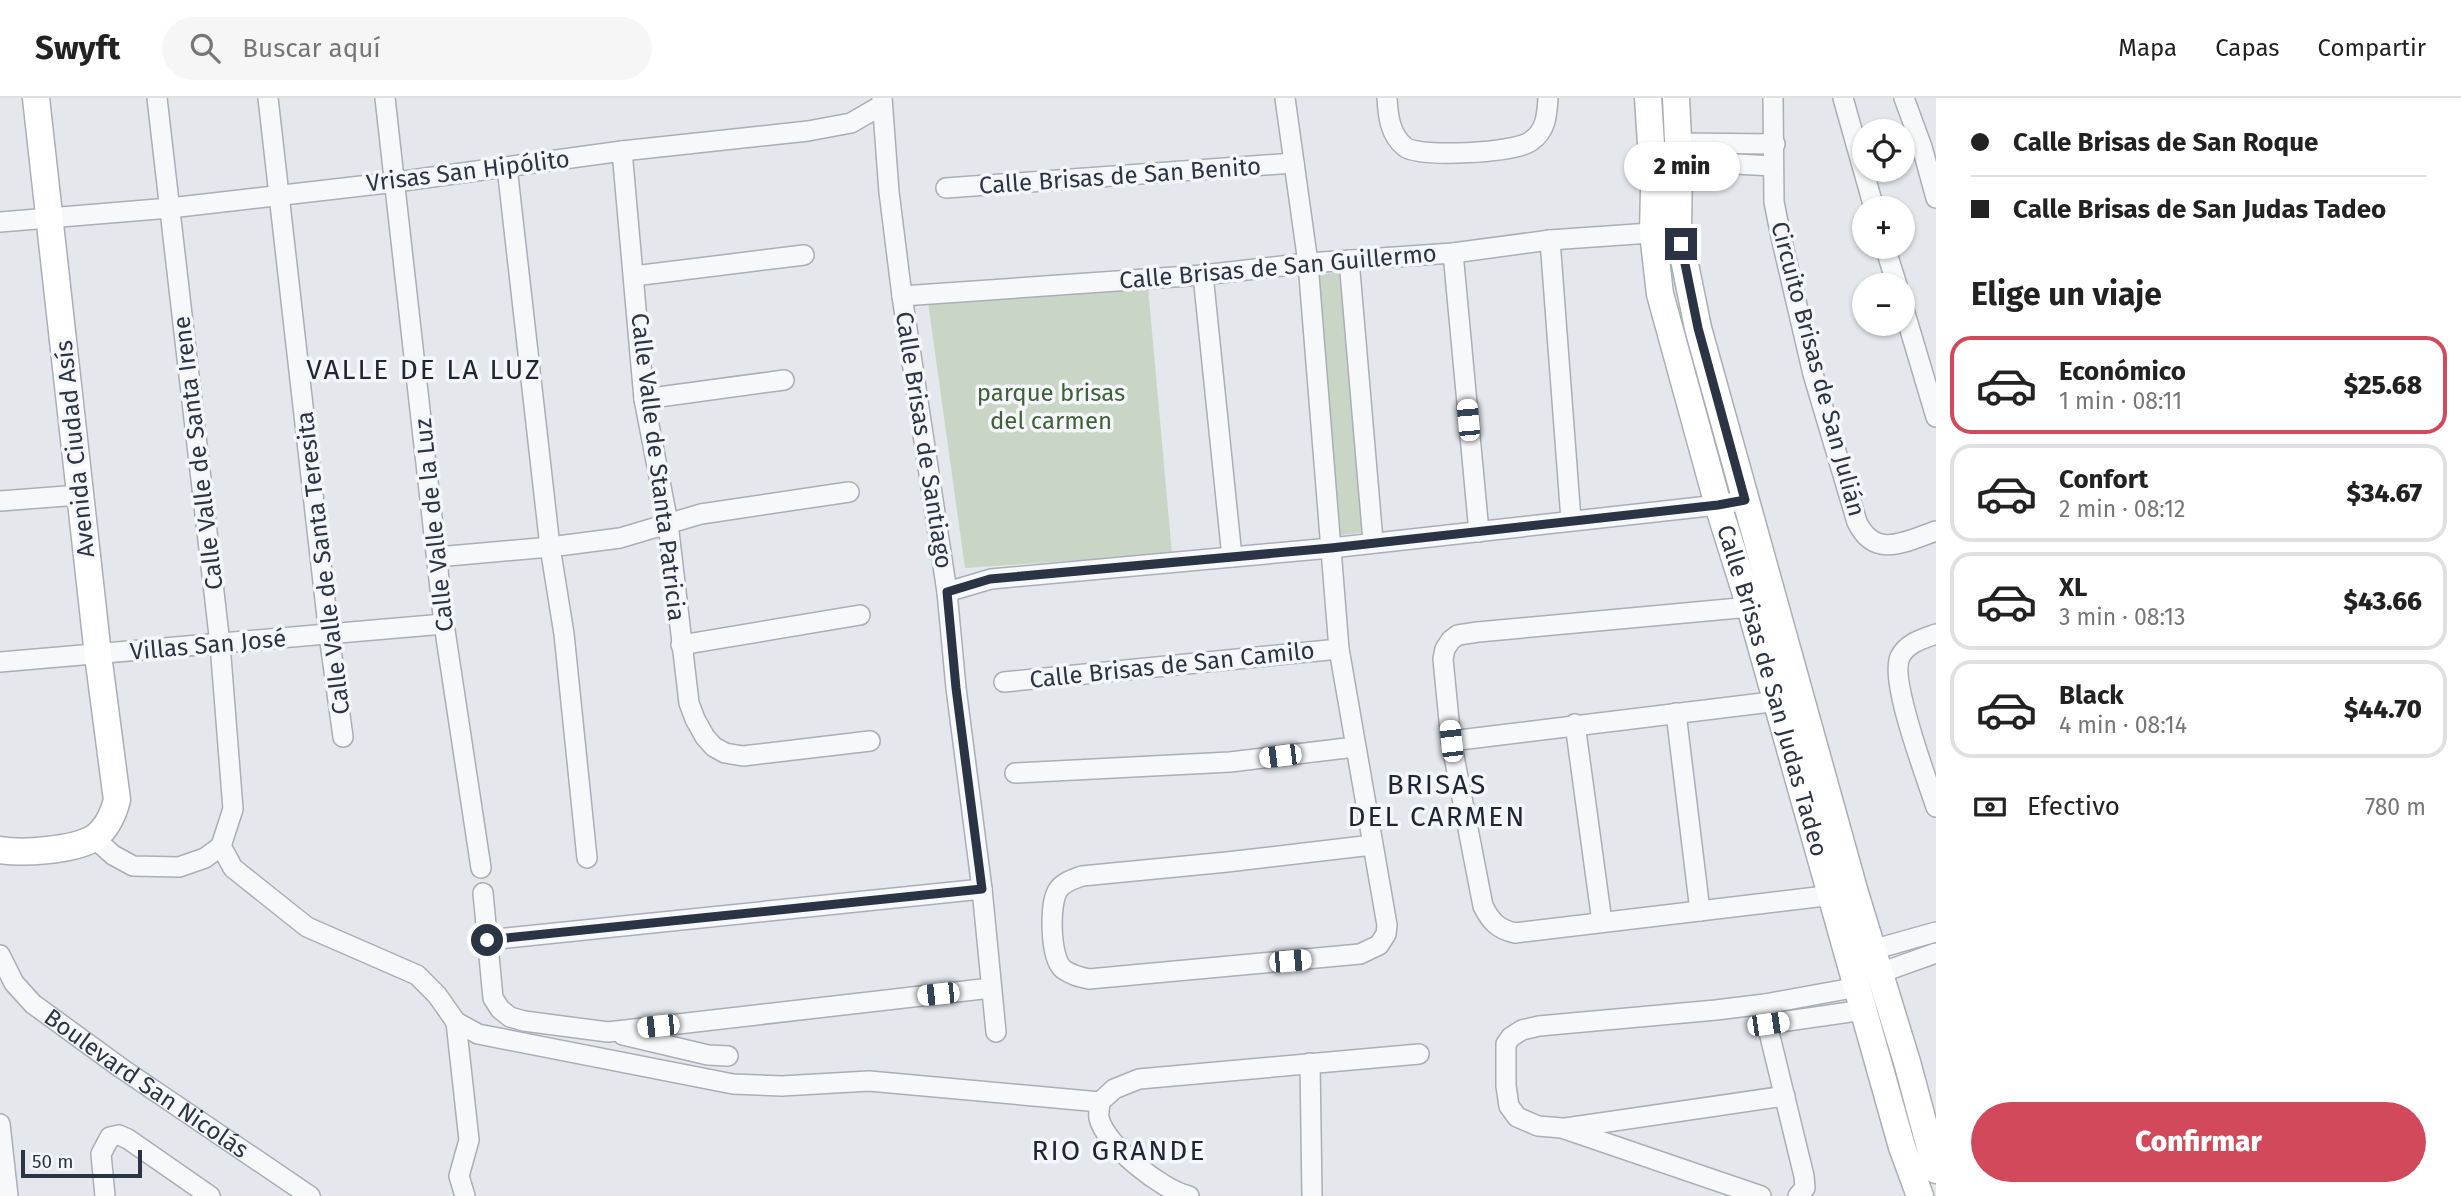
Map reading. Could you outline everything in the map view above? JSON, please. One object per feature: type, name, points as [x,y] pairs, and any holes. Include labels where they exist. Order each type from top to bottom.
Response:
[{"type":"street","name":"Avenida Ciudad Asís","points":[[36,98],[79,495],[117,800],[107,826],[94,838]]},
{"type":"street","name":"Calle Valle de Santa Irene","points":[[157,98],[220,644],[233,809],[221,846]]},
{"type":"street","name":"Calle Valle de Santa Teresita","points":[[268,98],[343,737]]},
{"type":"street","name":"Calle Valle de la Luz","points":[[385,98],[444,624],[481,868]]},
{"type":"street","points":[[1285,98],[1308,263],[1339,649],[1387,925],[1386,934],[1372,950],[1346,956],[1089,979],[1073,975],[1062,968],[1054,951],[1054,904],[1058,890],[1068,881],[1082,876],[1372,845]]},
{"type":"street","points":[[1387,98],[1391,128],[1403,145],[1418,152],[1463,153],[1516,148],[1531,142],[1543,129],[1548,98]]},
{"type":"street","name":"Calle Brisas de San Judas Tadeo","points":[[1648,98],[1654,190],[1698,328],[1745,500],[1788,700],[1869,980],[1933,1160]]},
{"type":"street","name":"Calle Brisas de San Judas Tadeo","points":[[1676,98],[1678,152],[1660,294],[1718,505],[1750,607],[1788,700]]},
{"type":"street","name":"Circuito Brisas de San Julián","points":[[1773,98],[1774,202],[1785,259],[1813,374],[1857,522],[1861,531],[1871,540],[1885,546],[1936,531]]},
{"type":"street","points":[[1843,98],[1871,196]]},
{"type":"street","points":[[1904,98],[1929,145],[1936,198]]},
{"type":"street","name":"Vrisas San Hipólito","points":[[0,222],[170,208],[396,182],[622,151],[821,129],[851,123],[882,101]]},
{"type":"street","name":"Calle Brisas de Santiago","points":[[882,101],[889,192],[902,296],[947,592],[996,1032]]},
{"type":"street","points":[[1678,152],[1775,144]]},
{"type":"street","name":"Calle Valle de Stanta Patricia","points":[[622,151],[644,398],[668,523],[681,645],[689,703],[695,719],[714,747],[743,757],[870,741]]},
{"type":"street","points":[[1678,152],[1773,166]]},
{"type":"street","name":"Calle Brisas de San Benito","points":[[946,188],[1294,163]]},
{"type":"street","points":[[507,167],[587,858]]},
{"type":"street","name":"Calle Brisas de San Guillermo","points":[[902,296],[1203,275],[1666,231]]},
{"type":"street","points":[[1550,240],[1571,520]]},
{"type":"street","points":[[1453,253],[1479,532]]},
{"type":"street","points":[[634,275],[804,255]]},
{"type":"street","points":[[1349,260],[1373,541]]},
{"type":"street","points":[[1203,275],[1232,557]]},
{"type":"street","points":[[1912,336],[1936,417]]},
{"type":"street","points":[[644,398],[784,380]]},
{"type":"street","points":[[437,557],[620,538],[701,514],[849,492]]},
{"type":"street","points":[[0,501],[79,495]]},
{"type":"street","points":[[947,592],[990,579],[1331,548],[1373,541],[1479,532],[1745,500]]},
{"type":"street","points":[[1750,607],[1458,635],[1447,644],[1443,659],[1451,741],[1483,906],[1493,923],[1501,930],[1515,933],[1843,894]]},
{"type":"street","points":[[681,645],[860,615]]},
{"type":"street","name":"Villas San José","points":[[0,662],[444,624]]},
{"type":"street","points":[[1936,634],[1916,641],[1907,648],[1898,666],[1900,693],[1936,807]]},
{"type":"street","name":"Calle Brisas de San Camilo","points":[[1004,682],[1339,649]]},
{"type":"street","points":[[1451,741],[1788,700]]},
{"type":"street","points":[[1676,713],[1700,911]]},
{"type":"street","points":[[1575,724],[1602,922]]},
{"type":"street","points":[[1016,773],[1230,762],[1355,747]]},
{"type":"street","points":[[0,850],[38,850],[72,846],[94,838],[113,855],[133,866],[179,867],[205,858],[221,846],[233,868],[307,927],[417,975],[437,995],[456,1022],[478,1034],[733,1084],[782,1086],[869,1081],[1100,1110]]},
{"type":"street","points":[[487,940],[982,889]]},
{"type":"street","points":[[483,893],[494,998],[500,1009],[510,1017],[608,1032],[708,1055],[728,1056]]},
{"type":"street","name":"Calle Brisas de San Judas Tadeo","points":[[1843,894],[1869,980],[1902,1147],[1920,1196]]},
{"type":"street","points":[[1869,980],[1936,932]]},
{"type":"street","points":[[1761,1196],[1562,1128],[1524,1122],[1509,1106],[1504,1052],[1511,1037],[1522,1030],[1539,1026],[1766,1014],[1869,980],[1936,953]]},
{"type":"street","name":"Boulevard San Nicolás","points":[[0,955],[14,983],[33,1004],[163,1097],[310,1196]]},
{"type":"street","points":[[608,1032],[991,988]]},
{"type":"street","points":[[1766,1014],[1804,1176],[1805,1188],[1798,1196]]},
{"type":"street","points":[[456,1022],[469,1140],[459,1176],[465,1196]]},
{"type":"street","points":[[1100,1110],[1114,1089],[1139,1079],[1419,1055]]},
{"type":"street","points":[[1310,1063],[1312,1196]]},
{"type":"street","points":[[1562,1128],[1785,1096]]},
{"type":"street","points":[[1100,1110],[1109,1136],[1141,1167],[1158,1182],[1189,1196]]},
{"type":"street","points":[[0,1124],[8,1196]]},
{"type":"street","points":[[105,1196],[102,1154],[110,1137],[119,1135],[210,1196]]},
{"type":"street","points":[[1902,1147],[1933,1160]]},
{"type":"green space","points":[[1344,272],[1369,532],[1338,535],[1314,275]]},
{"type":"green space","name":"parque brisas del carmen","points":[[1148,287],[1172,554],[965,568],[928,302]]},
{"type":"district","name":"VALLE DE LA LUZ","points":[[424,369]]},
{"type":"district","name":"BRISAS DEL CARMEN","points":[[1437,800]]},
{"type":"district","name":"RIO GRANDE","points":[[1119,1150]]},
{"type":"route","points":[[487,940],[982,889],[956,688],[947,592],[990,579],[1331,548],[1373,541],[1479,532],[1745,500],[1698,328],[1681,244]]}]
